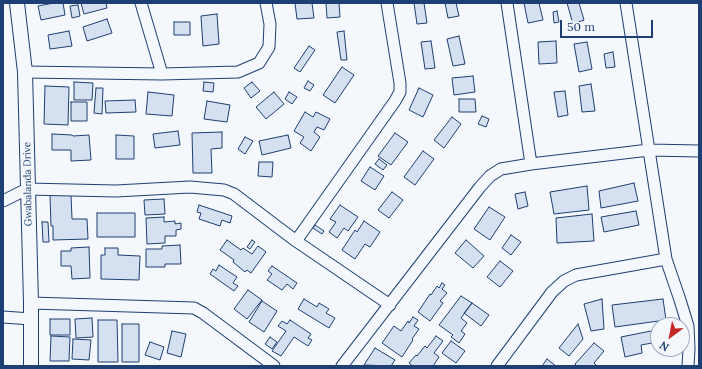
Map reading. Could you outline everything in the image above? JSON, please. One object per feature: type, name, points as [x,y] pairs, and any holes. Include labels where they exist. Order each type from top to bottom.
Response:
[{"type":"street","name":"Gwabalanda Drive","points":[[17,3],[26,72],[31,366]]},
{"type":"street","points":[[141,3],[162,74]]},
{"type":"street","points":[[26,72],[162,74],[238,72],[259,63],[269,47],[270,24],[266,3]]},
{"type":"street","points":[[296,241],[400,92],[400,83],[387,3]]},
{"type":"street","points":[[507,3],[531,164]]},
{"type":"street","points":[[626,3],[666,259],[688,326],[688,366]]},
{"type":"street","points":[[342,366],[480,186],[490,176],[501,169],[649,150],[699,151]]},
{"type":"street","points":[[3,202],[28,189],[116,191],[190,187],[224,190],[234,194],[296,241],[390,305]]},
{"type":"street","points":[[496,366],[552,292],[564,281],[576,276],[666,259]]},
{"type":"street","points":[[31,303],[194,308],[203,312],[274,366]]},
{"type":"street","points":[[3,317],[31,319]]},
{"type":"building","points":[[63,3],[65,15],[41,20],[38,6]]},
{"type":"building","points":[[81,3],[106,3],[107,8],[84,14]]},
{"type":"building","points":[[295,3],[312,3],[314,18],[297,19]]},
{"type":"building","points":[[326,3],[339,3],[340,17],[327,18]]},
{"type":"building","points":[[414,3],[424,3],[427,23],[417,24]]},
{"type":"building","points":[[445,3],[456,3],[459,16],[448,18]]},
{"type":"building","points":[[524,3],[539,3],[543,20],[528,23]]},
{"type":"building","points":[[567,3],[579,3],[584,20],[573,24]]},
{"type":"building","points":[[78,5],[80,16],[72,18],[70,6]]},
{"type":"building","points":[[557,11],[559,22],[554,23],[553,12]]},
{"type":"building","points":[[217,14],[219,44],[203,46],[201,16]]},
{"type":"building","points":[[107,19],[112,33],[87,41],[83,27]]},
{"type":"building","points":[[174,22],[190,22],[190,35],[174,35]]},
{"type":"building","points":[[69,31],[72,46],[50,49],[48,35]]},
{"type":"building","points":[[344,31],[347,60],[341,60],[337,32]]},
{"type":"building","points":[[459,36],[465,64],[453,66],[447,39]]},
{"type":"building","points":[[431,41],[435,68],[425,69],[421,42]]},
{"type":"building","points":[[556,41],[557,63],[539,64],[538,42]]},
{"type":"building","points":[[587,42],[592,69],[579,72],[574,44]]},
{"type":"building","points":[[309,46],[315,50],[300,72],[294,68]]},
{"type":"building","points":[[613,52],[615,67],[606,68],[604,54]]},
{"type":"building","points":[[342,67],[354,75],[335,103],[323,95]]},
{"type":"building","points":[[473,76],[475,92],[454,95],[452,78]]},
{"type":"building","points":[[308,81],[314,85],[310,91],[304,88]]},
{"type":"building","points":[[74,82],[93,83],[92,100],[74,100]]},
{"type":"building","points":[[204,82],[214,83],[213,92],[203,91]]},
{"type":"building","points":[[252,82],[260,91],[251,98],[244,88]]},
{"type":"building","points":[[591,84],[595,111],[582,112],[579,86]]},
{"type":"building","points":[[45,86],[69,87],[68,125],[44,124]]},
{"type":"building","points":[[96,88],[103,88],[102,114],[94,113]]},
{"type":"building","points":[[419,88],[433,95],[423,117],[409,110]]},
{"type":"building","points":[[565,91],[568,115],[558,117],[554,92]]},
{"type":"building","points":[[148,92],[174,95],[172,116],[146,114]]},
{"type":"building","points":[[274,92],[284,104],[266,119],[256,107]]},
{"type":"building","points":[[289,92],[297,97],[292,104],[285,99]]},
{"type":"building","points":[[459,99],[475,99],[476,112],[459,112]]},
{"type":"building","points":[[135,100],[136,112],[106,113],[105,101]]},
{"type":"building","points":[[207,101],[230,105],[227,122],[204,119]]},
{"type":"building","points":[[71,102],[87,102],[87,121],[71,121]]},
{"type":"building","points":[[305,112],[313,117],[316,112],[330,119],[324,130],[317,127],[314,132],[320,137],[311,151],[300,143],[304,137],[294,131]]},
{"type":"building","points":[[482,116],[489,119],[486,127],[478,124]]},
{"type":"building","points":[[452,117],[461,124],[444,148],[434,140]]},
{"type":"building","points":[[178,131],[180,145],[155,148],[153,134]]},
{"type":"building","points":[[222,132],[222,148],[211,149],[212,173],[193,173],[192,133]]},
{"type":"building","points":[[395,133],[408,142],[391,165],[378,156]]},
{"type":"building","points":[[52,134],[73,136],[89,135],[91,160],[71,161],[71,150],[52,150]]},
{"type":"building","points":[[116,135],[134,136],[134,159],[116,159]]},
{"type":"building","points":[[288,135],[291,148],[262,155],[259,141]]},
{"type":"building","points":[[245,137],[253,141],[245,154],[238,149]]},
{"type":"building","points":[[423,151],[434,159],[415,185],[404,177]]},
{"type":"building","points":[[379,159],[387,165],[383,170],[375,164]]},
{"type":"building","points":[[259,162],[273,162],[272,177],[258,176]]},
{"type":"building","points":[[370,167],[384,176],[375,190],[361,181]]},
{"type":"building","points":[[634,183],[638,201],[601,208],[599,191]]},
{"type":"building","points":[[587,186],[589,210],[554,214],[550,192]]},
{"type":"building","points":[[392,192],[403,200],[389,218],[378,210]]},
{"type":"building","points":[[525,192],[528,206],[518,209],[515,194]]},
{"type":"building","points":[[50,195],[71,195],[72,219],[87,219],[88,239],[53,240]]},
{"type":"building","points":[[164,199],[165,214],[145,215],[144,200]]},
{"type":"building","points":[[199,205],[232,216],[230,223],[222,220],[220,226],[199,219],[201,213],[197,212]]},
{"type":"building","points":[[340,205],[358,217],[348,231],[344,228],[337,238],[329,232],[336,222],[330,219]]},
{"type":"building","points":[[489,207],[505,217],[490,240],[474,229]]},
{"type":"building","points":[[636,211],[639,225],[604,232],[601,217]]},
{"type":"building","points":[[97,213],[135,213],[135,237],[97,237]]},
{"type":"building","points":[[592,214],[594,241],[557,243],[556,218]]},
{"type":"building","points":[[164,217],[164,222],[175,221],[175,224],[181,223],[181,229],[176,230],[176,236],[165,236],[165,243],[147,244],[146,218]]},
{"type":"building","points":[[364,221],[380,232],[370,247],[365,244],[355,259],[342,250],[355,230],[357,232]]},
{"type":"building","points":[[42,222],[48,222],[49,242],[43,242]]},
{"type":"building","points":[[315,225],[324,231],[322,234],[313,228]]},
{"type":"building","points":[[511,235],[521,242],[511,255],[502,248]]},
{"type":"building","points":[[227,240],[241,250],[243,248],[252,254],[258,246],[266,252],[251,273],[247,270],[245,272],[233,262],[234,260],[220,250]]},
{"type":"building","points":[[252,240],[255,242],[250,249],[247,247]]},
{"type":"building","points":[[466,240],[484,256],[473,268],[455,253]]},
{"type":"building","points":[[180,245],[181,264],[165,264],[165,267],[146,267],[146,249],[162,249],[162,246]]},
{"type":"building","points":[[89,247],[90,278],[72,279],[71,266],[61,266],[61,251],[71,251],[71,248]]},
{"type":"building","points":[[105,248],[118,248],[118,255],[140,256],[139,280],[101,279],[101,255],[105,255]]},
{"type":"building","points":[[500,261],[513,271],[500,287],[487,277]]},
{"type":"building","points":[[219,265],[237,277],[233,283],[238,286],[234,291],[210,274],[213,269],[216,271]]},
{"type":"building","points":[[272,266],[297,283],[293,289],[287,284],[282,290],[267,280],[272,274],[268,271]]},
{"type":"building","points":[[442,283],[445,285],[442,289],[447,293],[440,301],[443,303],[430,321],[418,312],[430,294],[431,295],[437,286],[439,288]]},
{"type":"building","points":[[248,290],[262,300],[247,319],[234,309]]},
{"type":"building","points":[[461,296],[472,303],[461,318],[467,323],[461,331],[465,334],[459,343],[451,337],[453,335],[439,325]]},
{"type":"building","points":[[304,299],[317,307],[319,303],[329,309],[326,313],[335,318],[329,328],[298,309]]},
{"type":"building","points":[[602,299],[604,329],[591,331],[584,304]]},
{"type":"building","points":[[663,299],[666,317],[650,317],[650,322],[615,327],[612,305]]},
{"type":"building","points":[[262,301],[277,311],[264,332],[249,322]]},
{"type":"building","points":[[472,303],[489,315],[481,326],[464,313]]},
{"type":"building","points":[[413,317],[418,320],[414,326],[419,329],[402,357],[382,343],[394,326],[401,331]]},
{"type":"building","points":[[92,318],[93,337],[76,338],[75,319]]},
{"type":"building","points":[[50,319],[70,319],[70,335],[50,335]]},
{"type":"building","points":[[98,320],[117,320],[118,362],[98,362]]},
{"type":"building","points":[[290,320],[311,334],[308,338],[312,340],[308,346],[294,337],[281,356],[272,351],[286,331],[278,326],[282,321],[287,324]]},
{"type":"building","points":[[122,324],[139,324],[139,362],[122,362]]},
{"type":"building","points":[[578,324],[583,339],[569,356],[559,348]]},
{"type":"building","points":[[172,331],[186,334],[181,357],[167,353]]},
{"type":"building","points":[[650,331],[650,343],[641,345],[642,353],[625,357],[621,337]]},
{"type":"building","points":[[51,336],[70,337],[69,361],[50,361]]},
{"type":"building","points":[[436,336],[443,341],[434,353],[439,357],[433,366],[413,366],[409,363],[425,346],[427,348]]},
{"type":"building","points":[[270,337],[277,342],[272,349],[265,344]]},
{"type":"building","points":[[73,339],[91,340],[89,360],[72,359]]},
{"type":"building","points":[[451,341],[465,351],[456,363],[442,353]]},
{"type":"building","points":[[150,342],[164,347],[160,360],[145,355]]},
{"type":"building","points":[[594,343],[604,351],[594,363],[597,366],[577,366],[575,364]]},
{"type":"building","points":[[375,348],[395,360],[391,366],[364,365]]},
{"type":"building","points":[[547,359],[556,366],[542,366]]}]
